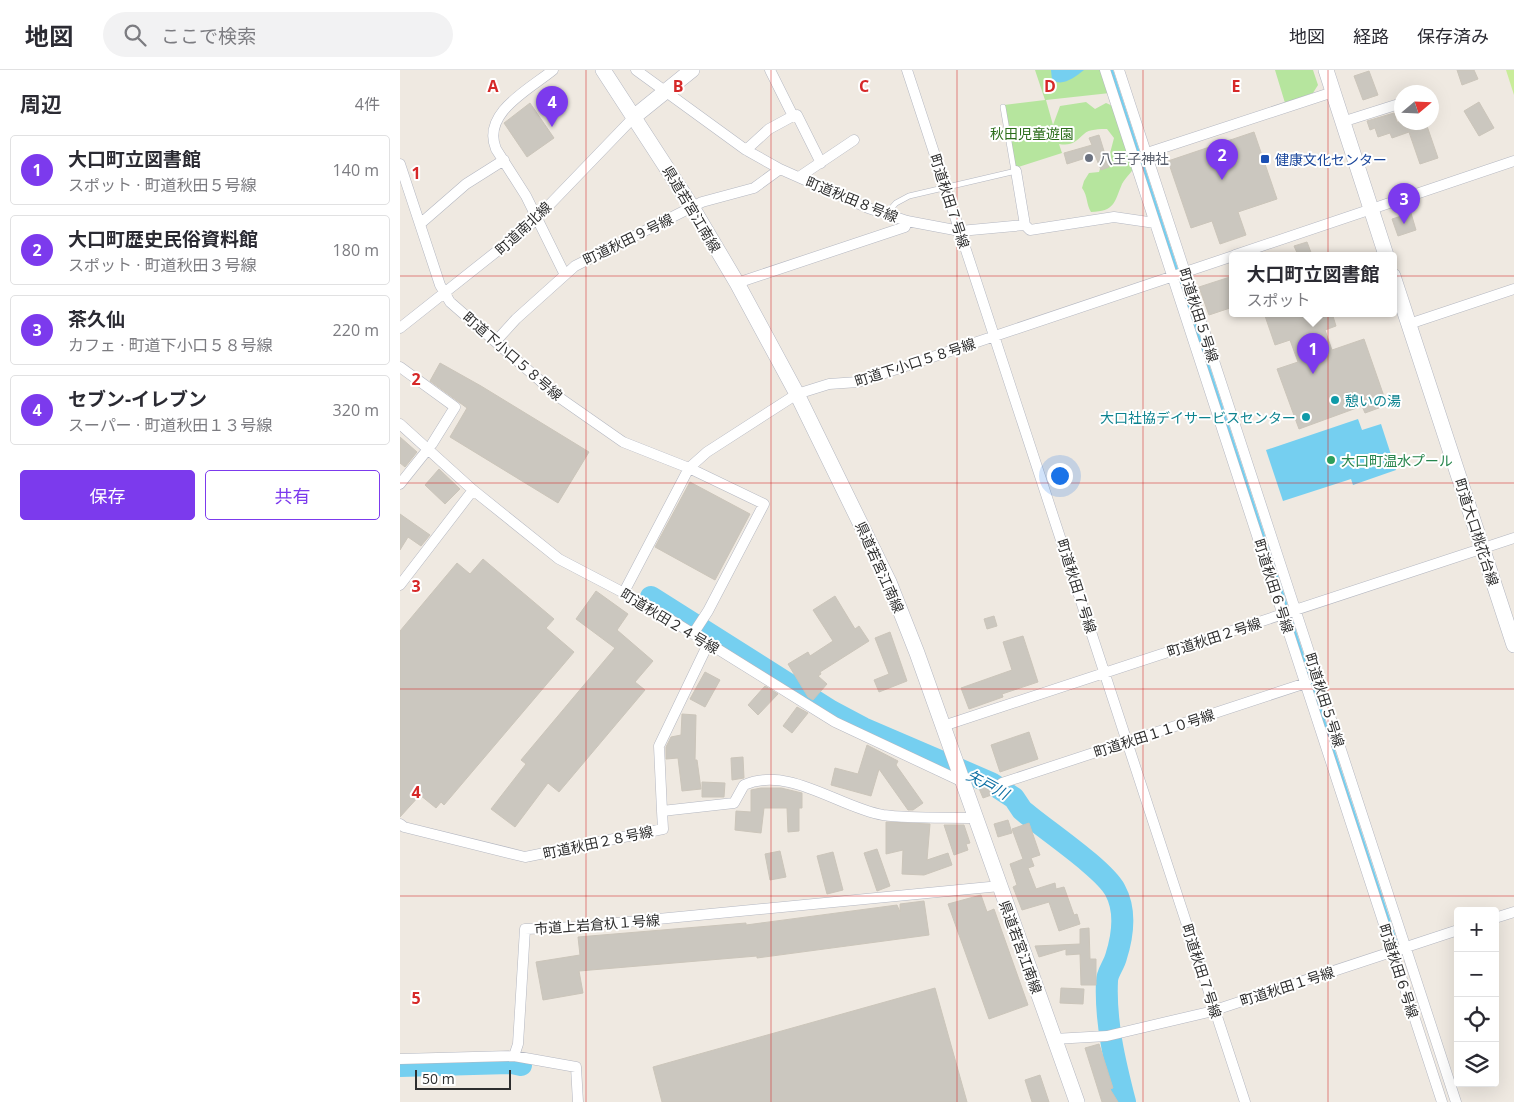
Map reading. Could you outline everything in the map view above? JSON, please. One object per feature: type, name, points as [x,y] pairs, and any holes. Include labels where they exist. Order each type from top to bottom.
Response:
[{"type":"main road","name":"県道若宮江南線","points":[[603,70],[635,116],[737,283],[797,394],[889,582],[943,726],[1076,1102]]},
{"type":"main road","points":[[635,116],[692,70]]},
{"type":"main road","points":[[1326,70],[1385,252]]},
{"type":"main road","name":"町道大口桃花台線","points":[[1397,288],[1514,645]]},
{"type":"street","points":[[553,70],[511,104],[494,125],[494,145],[537,218],[565,275]]},
{"type":"street","name":"町道秋田８号線","points":[[636,70],[746,150],[780,169],[907,221],[960,231],[1025,225],[1030,230],[1114,217],[1156,223]]},
{"type":"street","points":[[770,70],[793,116]]},
{"type":"street","name":"町道秋田７号線","points":[[907,70],[1244,1102]]},
{"type":"street","name":"町道秋田６号線","points":[[1105,70],[1442,1102]]},
{"type":"street","name":"町道秋田５号線","points":[[1119,70],[1456,1102]]},
{"type":"street","points":[[1147,154],[1333,92]]},
{"type":"street","points":[[1342,122],[1394,106]]},
{"type":"street","points":[[746,150],[769,129],[798,115],[821,163]]},
{"type":"street","name":"町道南北線","points":[[400,328],[501,250],[537,218],[635,116]]},
{"type":"street","points":[[799,177],[854,140]]},
{"type":"street","points":[[420,224],[466,184],[504,160]]},
{"type":"street","name":"町道下小口５８号線","points":[[1246,252],[1514,161]]},
{"type":"street","name":"町道下小口５８号線","points":[[400,164],[445,294],[450,302],[496,340],[560,398],[624,442],[689,468],[707,452],[797,394],[829,384],[858,382],[1229,258]]},
{"type":"street","name":"町道秋田９号線","points":[[496,340],[516,318],[575,266],[702,202],[754,188],[780,169]]},
{"type":"street","points":[[1015,171],[1025,225]]},
{"type":"street","points":[[737,283],[905,227],[907,221]]},
{"type":"street","points":[[1409,324],[1514,289]]},
{"type":"street","points":[[400,367],[454,408],[428,448],[400,484]]},
{"type":"street","name":"町道秋田２４号線","points":[[400,424],[472,490],[559,559],[624,592],[835,722],[962,781]]},
{"type":"street","points":[[624,592],[689,468],[764,504],[708,611],[693,634]]},
{"type":"street","points":[[400,585],[472,490]]},
{"type":"street","name":"町道秋田２号線","points":[[943,726],[1514,538]]},
{"type":"street","points":[[662,812],[659,746],[708,644]]},
{"type":"street","name":"町道秋田１１０号線","points":[[1002,783],[1306,683]]},
{"type":"street","name":"町道秋田２８号線","points":[[400,824],[404,827],[525,857],[663,829],[662,812],[734,803],[744,785],[765,779],[811,787],[848,804],[883,815],[975,818]]},
{"type":"street","name":"市道上岩倉杁１号線","points":[[520,1057],[518,1044],[525,929],[575,927],[1000,886]]},
{"type":"street","points":[[1499,917],[1514,912]]},
{"type":"street","name":"町道秋田１号線","points":[[1054,1039],[1107,1036],[1214,1010],[1454,931]]},
{"type":"street","points":[[400,1059],[520,1057],[576,1067],[578,1102]]},
{"type":"lane","points":[[886,214],[896,203],[904,198],[1015,171],[1003,106]]},
{"type":"green space","name":"秋田児童遊園","points":[[1035,70],[1102,70],[1110,93],[1046,100],[1053,125],[1060,106],[1086,102],[1095,109],[1106,103],[1120,112],[1126,119],[1136,143],[1136,161],[1132,171],[1122,184],[1115,201],[1109,208],[1091,212],[1082,188],[1089,173],[1099,172],[1102,162],[1108,161],[1114,138],[1107,129],[1086,132],[1073,143],[1059,144],[1062,153],[1015,168],[1004,105],[1045,100]]},
{"type":"green space","points":[[1275,70],[1313,70],[1318,85],[1313,93],[1285,103]]},
{"type":"green space","points":[[1506,70],[1514,70],[1514,95]]},
{"type":"water","points":[[1051,70],[1084,70],[1065,82],[1056,82],[1052,80]]},
{"type":"water","name":"大口町温水プール","points":[[1358,419],[1362,430],[1381,424],[1396,470],[1353,485],[1351,479],[1283,501],[1266,450]]},
{"type":"building","points":[[1457,70],[1474,70],[1478,79],[1462,85]]},
{"type":"building","points":[[1369,71],[1378,95],[1363,100],[1354,76]]},
{"type":"building","points":[[1479,102],[1494,128],[1479,136],[1464,111]]},
{"type":"building","points":[[530,103],[554,138],[527,157],[504,123]]},
{"type":"building","points":[[1394,113],[1394,130],[1428,130],[1438,158],[1420,164],[1409,132],[1392,138],[1390,133],[1378,137],[1375,128],[1370,130],[1367,121]]},
{"type":"building","points":[[1254,132],[1277,199],[1238,212],[1246,235],[1220,244],[1212,221],[1191,228],[1168,161]]},
{"type":"building","points":[[1099,135],[1109,167],[1101,170],[1095,155],[1067,164],[1064,153],[1092,145],[1089,138]]},
{"type":"building","points":[[1411,213],[1416,230],[1398,236],[1392,219]]},
{"type":"building","points":[[1307,242],[1311,252],[1297,252],[1294,246]]},
{"type":"building","points":[[1229,277],[1229,308],[1209,315],[1199,287]]},
{"type":"building","points":[[1265,317],[1333,317],[1336,326],[1325,330],[1332,350],[1364,339],[1387,405],[1365,413],[1362,406],[1299,429],[1277,369],[1298,362],[1290,340],[1275,345]]},
{"type":"building","points":[[440,363],[589,452],[558,503],[450,437],[467,408],[430,381]]},
{"type":"building","points":[[400,437],[417,452],[405,467],[400,463]]},
{"type":"building","points":[[439,469],[460,489],[445,504],[425,485]]},
{"type":"building","points":[[690,482],[750,514],[715,580],[655,547]]},
{"type":"building","points":[[400,514],[430,535],[421,546],[408,537],[400,550]]},
{"type":"building","points":[[483,559],[554,619],[546,628],[574,652],[444,805],[441,802],[436,808],[420,795],[400,817],[400,631],[457,563],[470,574]]},
{"type":"building","points":[[596,591],[628,614],[617,630],[653,661],[635,682],[645,690],[559,792],[548,783],[515,827],[491,809],[526,764],[521,760],[615,648],[576,619]]},
{"type":"building","points":[[835,596],[855,629],[859,626],[869,641],[820,672],[821,674],[818,676],[827,684],[813,700],[808,697],[788,664],[808,652],[810,656],[833,641],[813,610]]},
{"type":"building","points":[[994,616],[997,626],[987,629],[984,619]]},
{"type":"building","points":[[890,632],[907,681],[879,692],[874,680],[889,674],[875,638]]},
{"type":"building","points":[[1023,636],[1038,682],[1002,694],[1003,697],[969,709],[961,688],[1012,670],[1003,642]]},
{"type":"building","points":[[705,672],[720,680],[705,707],[690,699]]},
{"type":"building","points":[[765,686],[778,694],[758,715],[748,705]]},
{"type":"building","points":[[797,707],[808,713],[792,733],[783,726]]},
{"type":"building","points":[[682,714],[696,715],[695,760],[697,760],[701,789],[682,791],[678,758],[666,759],[666,747],[671,737],[681,735]]},
{"type":"building","points":[[1029,732],[1038,759],[1000,772],[991,745]]},
{"type":"building","points":[[867,745],[898,761],[896,765],[923,803],[913,810],[908,810],[879,769],[871,796],[831,785],[835,768],[858,774]]},
{"type":"building","points":[[743,757],[744,778],[732,780],[731,758]]},
{"type":"building","points":[[992,781],[997,793],[983,798],[978,786]]},
{"type":"building","points":[[702,782],[725,783],[724,797],[702,797]]},
{"type":"building","points":[[781,788],[802,793],[802,808],[799,808],[799,831],[788,832],[787,808],[764,808],[761,833],[735,830],[736,811],[751,812],[751,790]]},
{"type":"building","points":[[1008,820],[1012,833],[998,837],[994,824]]},
{"type":"building","points":[[886,822],[930,824],[927,860],[948,853],[952,865],[924,875],[902,874],[903,850],[886,854]]},
{"type":"building","points":[[1029,823],[1040,855],[1031,858],[1034,866],[1028,868],[1036,889],[1055,883],[1056,889],[1064,887],[1074,915],[1077,914],[1080,924],[1059,931],[1049,902],[1022,910],[1013,887],[1017,885],[1010,864],[1023,859],[1012,829]]},
{"type":"building","points":[[944,825],[964,825],[970,843],[966,844],[968,850],[954,855]]},
{"type":"building","points":[[877,849],[890,886],[877,891],[864,853]]},
{"type":"building","points":[[780,851],[786,877],[770,880],[765,854]]},
{"type":"building","points":[[833,852],[843,890],[827,894],[817,856]]},
{"type":"building","points":[[981,895],[987,912],[994,909],[1028,1005],[989,1019],[948,904]]},
{"type":"building","points":[[924,901],[929,935],[757,958],[757,956],[579,971],[583,993],[543,1000],[536,962],[580,955],[578,937],[746,923],[746,925],[897,905],[900,912],[900,904]]},
{"type":"building","points":[[1089,928],[1090,959],[1096,959],[1096,985],[1081,985],[1080,954],[1066,955],[1066,949],[1039,957],[1035,946],[1080,944],[1080,929]]},
{"type":"building","points":[[935,988],[967,1102],[662,1102],[653,1067]]},
{"type":"building","points":[[1061,988],[1084,989],[1083,1004],[1060,1003]]},
{"type":"building","points":[[1099,1044],[1113,1088],[1110,1089],[1118,1102],[1102,1102],[1085,1048]]},
{"type":"building","points":[[1040,1075],[1049,1102],[1032,1102],[1025,1080]]},
{"type":"waterway","points":[[1111,70],[1398,950]]},
{"type":"waterway","name":"矢戸川","points":[[651,597],[831,711],[863,728],[991,783],[1014,798],[1022,810],[1086,860],[1108,881],[1115,890],[1122,914],[1120,940],[1115,960],[1107,978],[1107,996],[1112,1042],[1125,1102]]},
{"type":"waterway","points":[[400,1066],[512,1063],[521,1065]]},
{"type":"place","name":"セブン-イレブン","points":[[552,127]]},
{"type":"place","name":"八王子神社","points":[[1089,158]]},
{"type":"place","name":"健康文化センター","points":[[1265,159]]},
{"type":"place","name":"大口町歴史民俗資料館","points":[[1222,180]]},
{"type":"place","name":"茶久仙","points":[[1404,224]]},
{"type":"place","name":"大口町立図書館","points":[[1313,374]]},
{"type":"place","name":"憩いの湯","points":[[1335,400]]},
{"type":"place","name":"大口社協デイサービスセンター","points":[[1306,417]]},
{"type":"place","name":"大口町温水プール","points":[[1331,460]]}]
